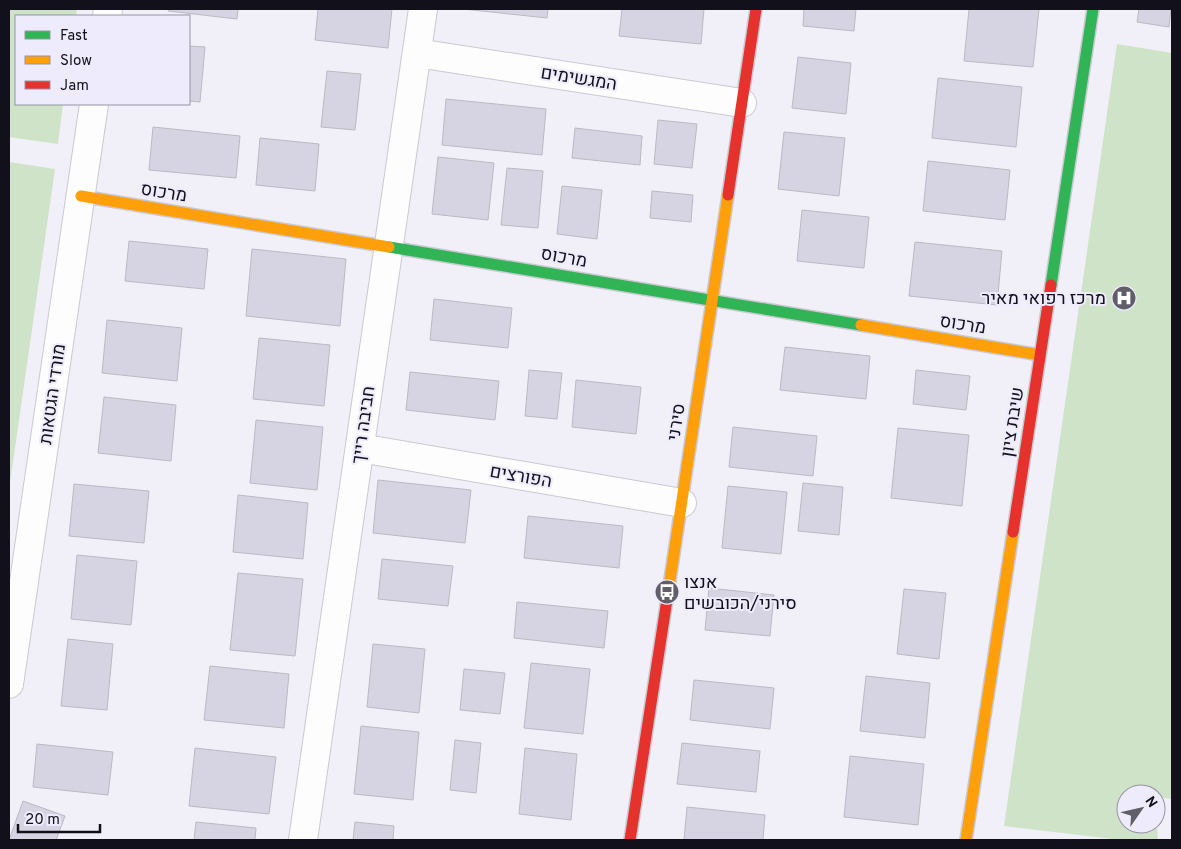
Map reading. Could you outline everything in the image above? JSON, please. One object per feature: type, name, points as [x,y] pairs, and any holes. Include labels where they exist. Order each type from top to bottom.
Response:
[{"type":"street","name":"חביבה רייך","points":[[303,840],[423,9]]},
{"type":"street","name":"סירני","points":[[630,840],[756,9]]},
{"type":"street","name":"שיבת ציון","points":[[966,840],[1093,9]]},
{"type":"street","name":"המגשימים","points":[[417,53],[742,103]]},
{"type":"street","name":"מורדי הגטאות","points":[[9,684],[94,105]]},
{"type":"street","name":"מרכוס","points":[[81,196],[1040,354]]},
{"type":"street","name":"הפורצים","points":[[360,448],[682,503]]},
{"type":"green space","points":[[9,9],[77,9],[76,15],[15,15],[15,105],[63,105],[58,144],[9,137]]},
{"type":"green space","name":"מרכז רפואי מאיר","points":[[1117,44],[1172,53],[1172,799],[1166,798],[1166,784],[1116,784],[1116,834],[1158,834],[1158,840],[1121,840],[1004,826]]},
{"type":"green space","points":[[9,162],[55,169],[9,490]]},
{"type":"building","points":[[169,9],[238,9],[237,19],[168,11]]},
{"type":"building","points":[[318,9],[392,9],[388,48],[315,40]]},
{"type":"building","points":[[463,9],[548,9],[547,18]]},
{"type":"building","points":[[622,9],[704,9],[701,44],[619,36]]},
{"type":"building","points":[[804,9],[856,9],[854,31],[803,26]]},
{"type":"building","points":[[969,9],[1039,9],[1033,67],[964,61]]},
{"type":"building","points":[[1139,9],[1171,9],[1169,27],[1137,22]]},
{"type":"building","points":[[190,46],[205,47],[200,102],[190,101]]},
{"type":"building","points":[[798,57],[851,63],[846,114],[792,108]]},
{"type":"building","points":[[327,71],[361,74],[355,130],[321,127]]},
{"type":"building","points":[[938,78],[1022,87],[1016,147],[932,138]]},
{"type":"building","points":[[446,99],[546,109],[542,155],[442,145]]},
{"type":"building","points":[[658,120],[697,124],[692,168],[654,164]]},
{"type":"building","points":[[153,127],[240,136],[236,178],[149,170]]},
{"type":"building","points":[[575,128],[642,136],[640,165],[572,158]]},
{"type":"building","points":[[784,132],[845,138],[839,196],[778,189]]},
{"type":"building","points":[[260,138],[319,144],[315,191],[256,185]]},
{"type":"building","points":[[438,157],[494,163],[488,220],[432,214]]},
{"type":"building","points":[[928,161],[1010,170],[1005,220],[923,211]]},
{"type":"building","points":[[507,168],[543,171],[538,228],[501,225]]},
{"type":"building","points":[[562,186],[602,190],[597,239],[557,234]]},
{"type":"building","points":[[652,191],[693,195],[691,222],[650,218]]},
{"type":"building","points":[[802,210],[869,217],[864,268],[797,261]]},
{"type":"building","points":[[129,241],[208,249],[204,289],[125,281]]},
{"type":"building","points":[[915,242],[1002,251],[997,305],[909,296]]},
{"type":"building","points":[[252,249],[346,259],[340,326],[246,316]]},
{"type":"building","points":[[434,299],[512,308],[508,348],[430,340]]},
{"type":"building","points":[[107,320],[182,328],[177,381],[102,373]]},
{"type":"building","points":[[259,338],[330,345],[324,406],[253,399]]},
{"type":"building","points":[[785,347],[870,356],[866,399],[780,390]]},
{"type":"building","points":[[529,370],[562,373],[557,419],[525,416]]},
{"type":"building","points":[[916,370],[970,376],[966,410],[913,404]]},
{"type":"building","points":[[410,372],[499,381],[495,420],[406,410]]},
{"type":"building","points":[[576,380],[641,387],[636,434],[572,427]]},
{"type":"building","points":[[104,397],[176,405],[171,461],[98,453]]},
{"type":"building","points":[[256,420],[323,427],[317,490],[250,483]]},
{"type":"building","points":[[733,427],[817,436],[813,476],[729,467]]},
{"type":"building","points":[[898,428],[969,435],[962,506],[891,498]]},
{"type":"building","points":[[378,480],[471,490],[465,543],[373,533]]},
{"type":"building","points":[[803,483],[843,487],[839,535],[798,531]]},
{"type":"building","points":[[74,484],[149,491],[144,543],[69,536]]},
{"type":"building","points":[[728,486],[787,492],[781,554],[722,548]]},
{"type":"building","points":[[238,495],[308,503],[303,559],[233,552]]},
{"type":"building","points":[[528,516],[623,526],[619,568],[524,558]]},
{"type":"building","points":[[77,555],[137,561],[131,625],[71,619]]},
{"type":"building","points":[[382,559],[453,566],[448,606],[378,599]]},
{"type":"building","points":[[238,573],[303,579],[295,656],[230,650]]},
{"type":"building","points":[[709,588],[774,595],[770,636],[705,630]]},
{"type":"building","points":[[904,589],[946,593],[939,659],[897,654]]},
{"type":"building","points":[[517,602],[608,611],[604,648],[514,638]]},
{"type":"building","points":[[68,639],[113,644],[107,710],[61,706]]},
{"type":"building","points":[[373,644],[425,649],[419,713],[367,707]]},
{"type":"building","points":[[531,663],[590,669],[583,734],[524,728]]},
{"type":"building","points":[[210,666],[289,674],[284,728],[204,720]]},
{"type":"building","points":[[464,669],[505,673],[500,714],[460,710]]},
{"type":"building","points":[[866,676],[930,683],[925,738],[860,731]]},
{"type":"building","points":[[694,680],[774,688],[770,729],[690,720]]},
{"type":"building","points":[[361,726],[419,732],[413,800],[354,794]]},
{"type":"building","points":[[455,740],[481,743],[476,793],[450,790]]},
{"type":"building","points":[[682,743],[760,751],[756,792],[677,784]]},
{"type":"building","points":[[37,744],[113,752],[108,795],[33,787]]},
{"type":"building","points":[[195,748],[276,757],[269,814],[189,806]]},
{"type":"building","points":[[525,748],[577,754],[571,820],[519,814]]},
{"type":"building","points":[[850,756],[924,764],[918,825],[844,817]]},
{"type":"building","points":[[23,801],[65,816],[56,840],[9,840]]},
{"type":"building","points":[[687,807],[765,815],[763,840],[684,840]]},
{"type":"building","points":[[196,822],[256,828],[255,840],[194,840]]},
{"type":"building","points":[[355,822],[394,826],[393,840],[353,840]]},
{"type":"traffic: fast","points":[[1051,285],[1093,9]]},
{"type":"traffic: fast","points":[[389,247],[861,325]]},
{"type":"traffic: slow","points":[[668,593],[728,195]]},
{"type":"traffic: slow","points":[[81,196],[389,247]]},
{"type":"traffic: slow","points":[[861,325],[1040,355]]},
{"type":"traffic: slow","points":[[966,840],[1013,532]]},
{"type":"traffic: jam","points":[[728,195],[756,9]]},
{"type":"traffic: jam","points":[[1013,532],[1051,285]]},
{"type":"traffic: jam","points":[[630,840],[668,593]]},
{"type":"place","name":"מרכז רפואי מאיר","points":[[1124,298]]},
{"type":"place","name":"אנצו סירני/הכובשים","points":[[667,592]]}]
